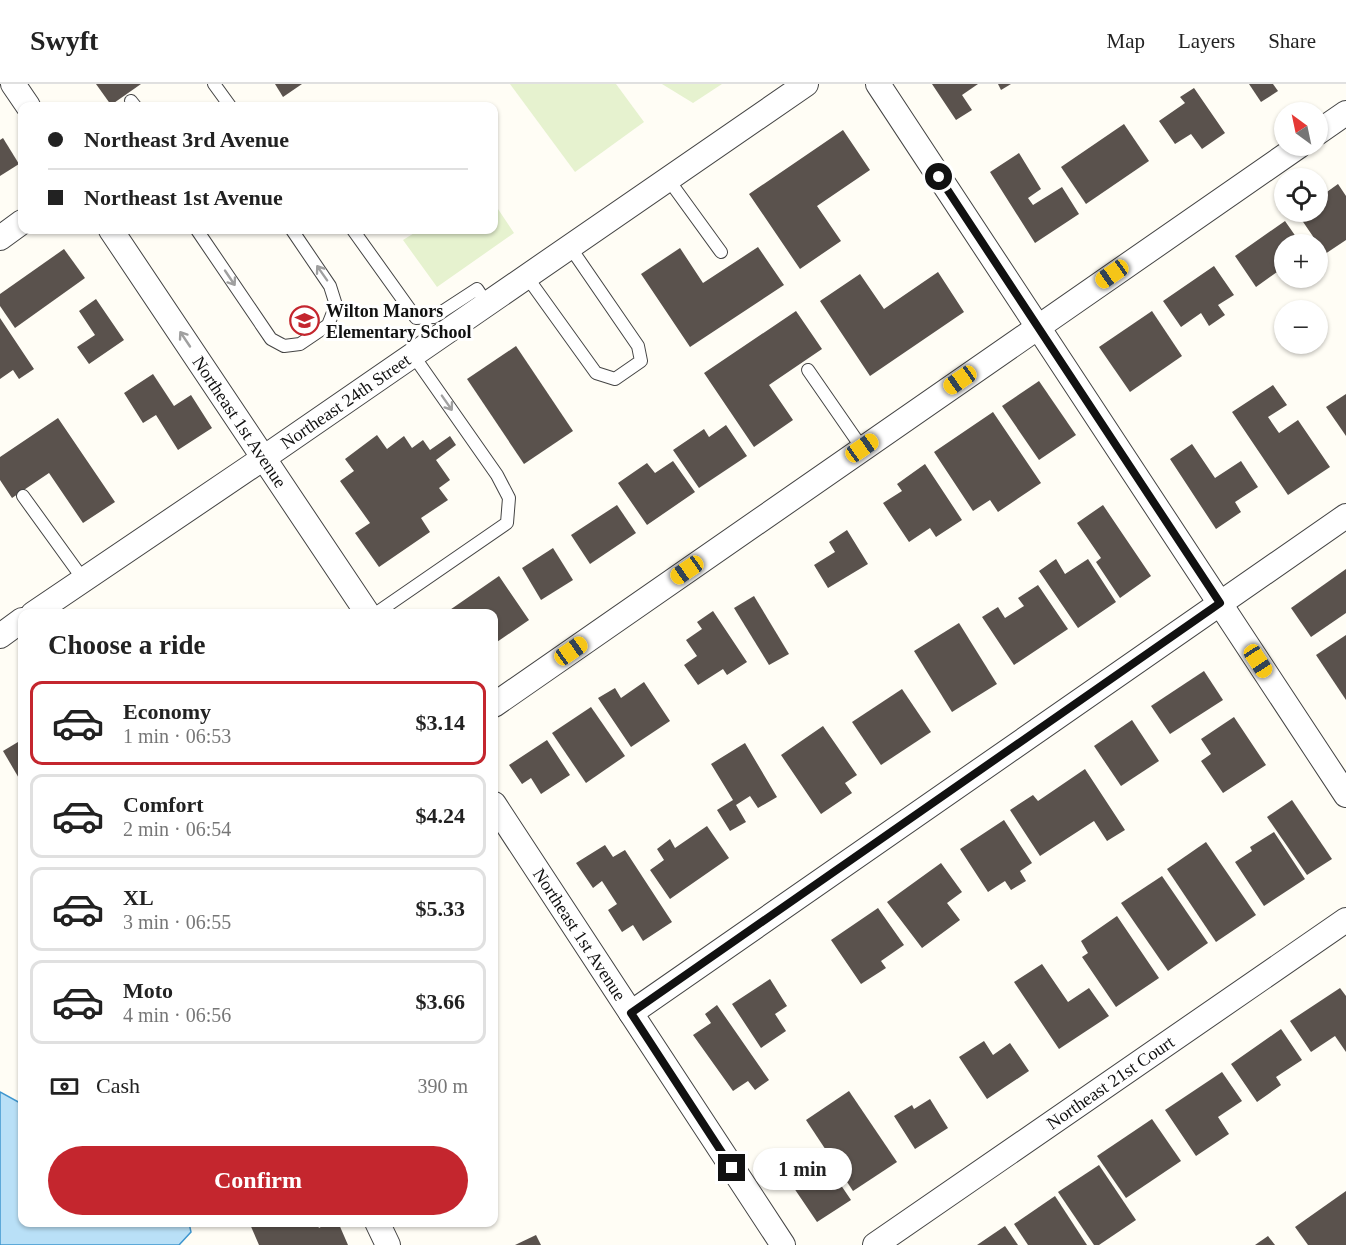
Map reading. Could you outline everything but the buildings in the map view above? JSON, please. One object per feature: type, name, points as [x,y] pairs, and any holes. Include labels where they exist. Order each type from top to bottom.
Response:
[{"type":"street","points":[[13,84],[25,102]]},
{"type":"street","name":"Northeast 24th Street","points":[[40,609],[265,458],[806,84]]},
{"type":"street","points":[[878,84],[1346,795]]},
{"type":"street","points":[[1328,125],[1346,113]]},
{"type":"street","points":[[498,702],[1284,156]]},
{"type":"street","points":[[0,238],[18,225]]},
{"type":"street","name":"Northeast 1st Avenue","points":[[114,234],[365,609]]},
{"type":"street","points":[[631,1013],[1346,516]]},
{"type":"street","points":[[0,636],[18,623]]},
{"type":"street","name":"Northeast 1st Avenue","points":[[498,810],[783,1245]]},
{"type":"street","name":"Northeast 21st Court","points":[[875,1245],[1346,920]]},
{"type":"street","points":[[379,1227],[388,1245]]},
{"type":"lane","points":[[214,84],[227,102]]},
{"type":"lane","points":[[668,179],[721,252]]},
{"type":"lane","points":[[200,234],[271,339],[284,346],[300,344],[328,325],[336,305],[330,286],[295,234]]},
{"type":"lane","points":[[356,234],[416,318],[434,317],[477,289],[487,304]]},
{"type":"lane","points":[[527,277],[596,374],[615,379],[641,361],[638,346],[570,247]]},
{"type":"lane","points":[[382,609],[507,523],[509,498],[497,475],[414,355]]},
{"type":"lane","points":[[808,370],[862,448]]},
{"type":"lane","points":[[23,496],[83,579]]},
{"type":"green space","points":[[510,84],[616,84],[644,122],[575,172]]},
{"type":"green space","points":[[662,84],[722,84],[693,103]]},
{"type":"green space","points":[[498,209],[514,233],[437,287],[403,240],[413,234],[498,234]]},
{"type":"water","points":[[0,1092],[18,1102],[18,1227],[190,1227],[191,1232],[179,1245],[0,1245]]},
{"type":"place","name":"Wilton Manors Elementary School","points":[[305,321]]},
{"type":"route","points":[[732,1168],[631,1013],[1220,603],[939,177]]}]
